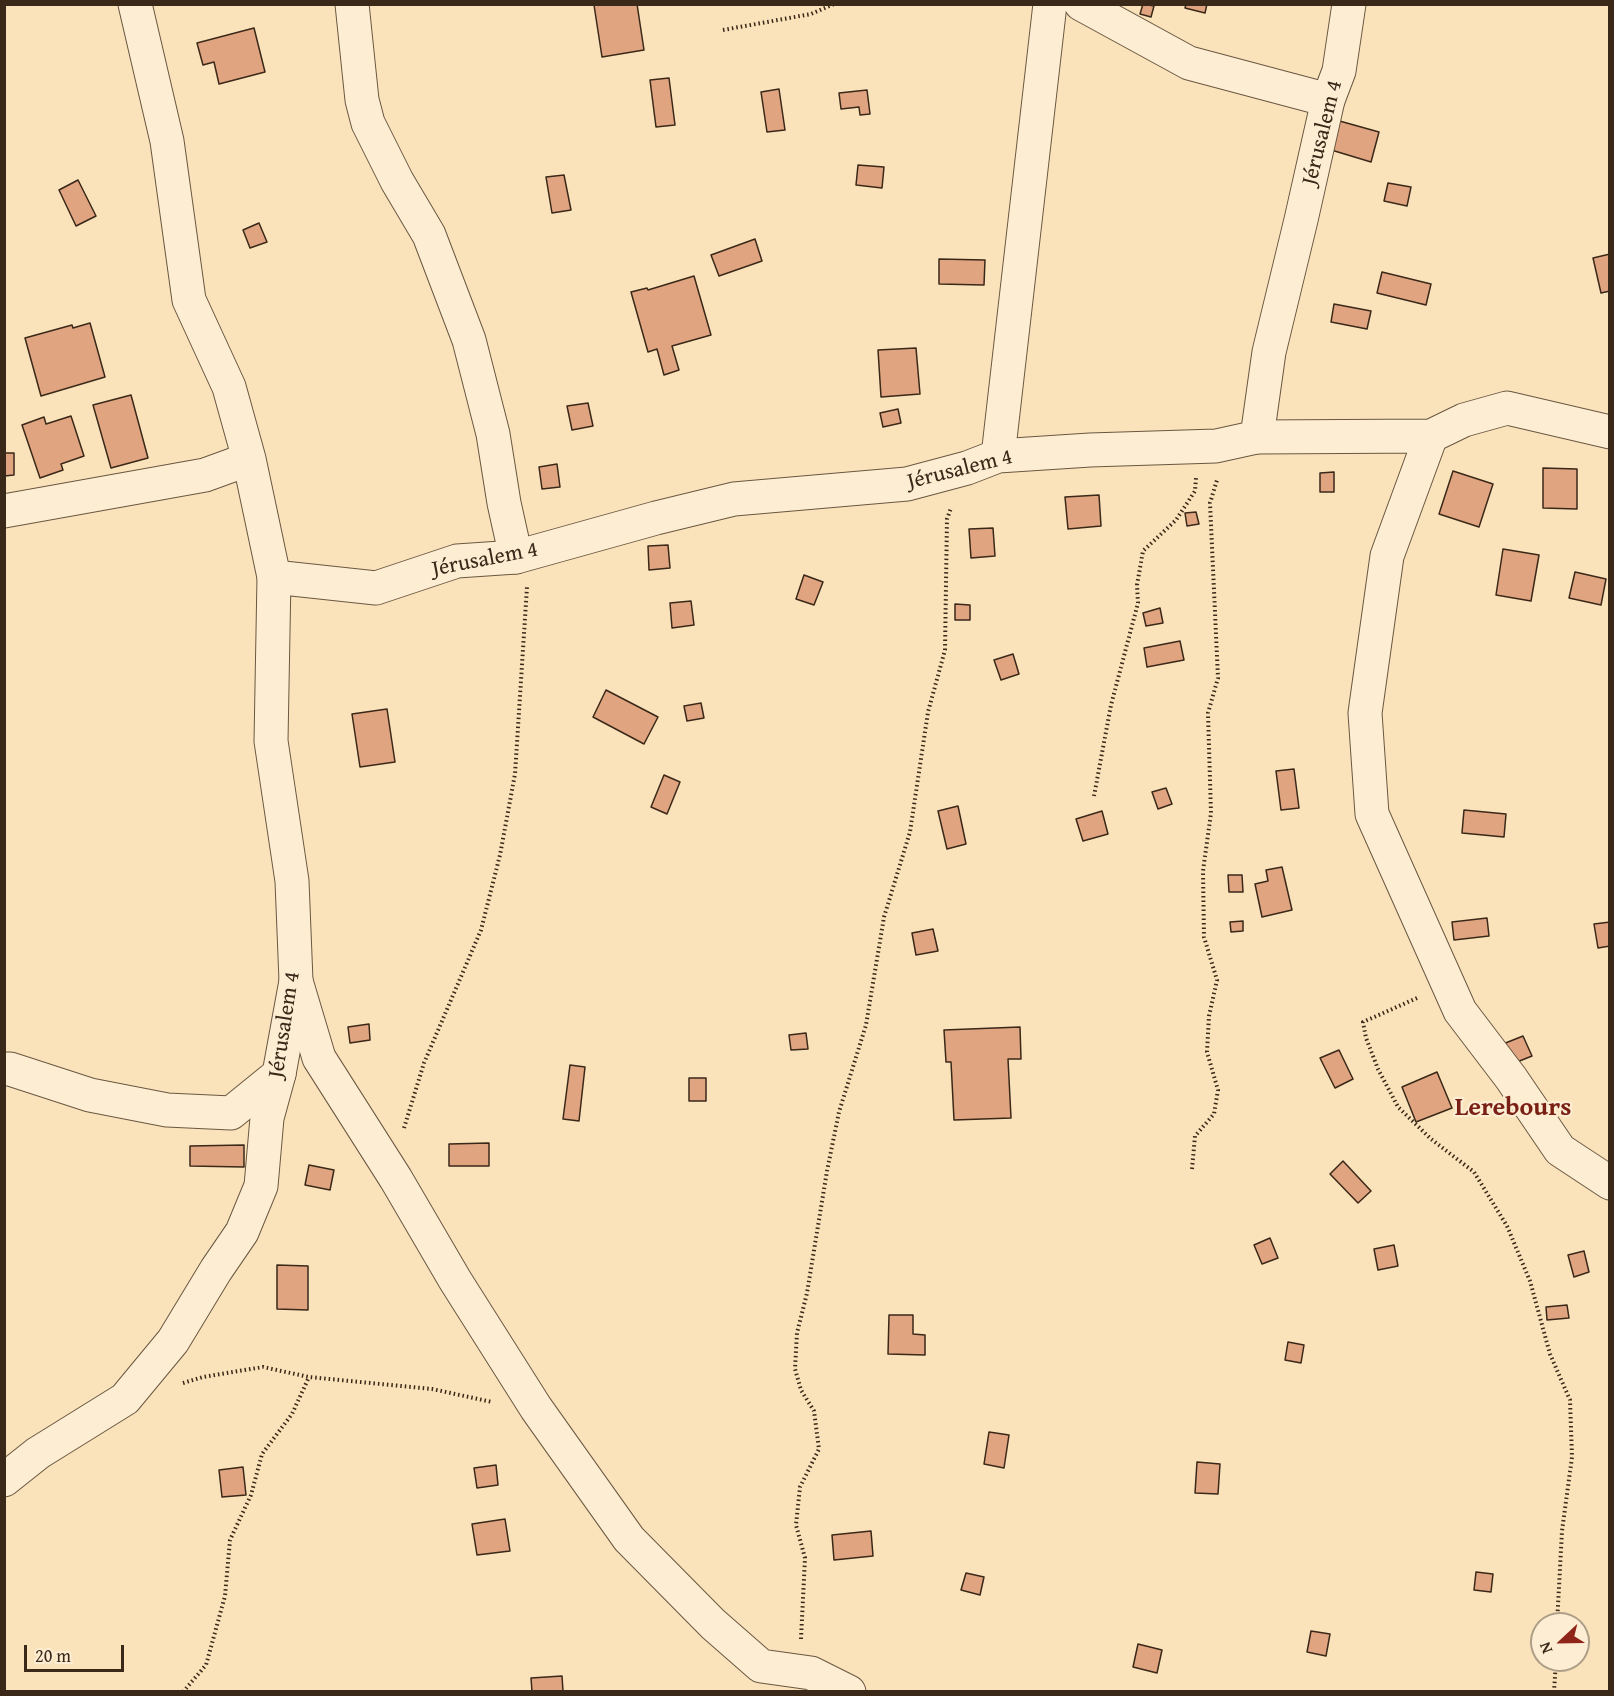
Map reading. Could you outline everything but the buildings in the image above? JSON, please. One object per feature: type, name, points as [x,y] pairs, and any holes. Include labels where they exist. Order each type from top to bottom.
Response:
[{"type":"street","points":[[135,4],[166,141],[189,300],[229,387],[249,459],[274,577]]},
{"type":"street","points":[[352,4],[362,100],[368,123],[397,181],[429,235],[469,340],[493,434],[504,503],[523,555]]},
{"type":"street","points":[[998,456],[1050,4]]},
{"type":"street","points":[[1081,4],[1189,63],[1328,100]]},
{"type":"street","name":"Jérusalem 4","points":[[4,1480],[38,1452],[124,1399],[173,1341],[242,1232],[261,1186],[267,1118],[279,1074],[296,981],[292,881],[271,741],[274,577],[376,588],[457,561],[523,555],[734,499],[907,484],[967,468],[998,456],[1234,442],[1269,352],[1328,100],[1339,71],[1348,4]]},
{"type":"street","points":[[1234,442],[1431,436],[1464,420],[1507,408],[1610,432]]},
{"type":"street","points":[[1431,436],[1387,556],[1365,713],[1372,814],[1460,1011],[1511,1077],[1560,1150],[1610,1183]]},
{"type":"street","points":[[4,511],[205,475],[249,459]]},
{"type":"street","points":[[296,981],[319,1058],[536,1408],[629,1539],[713,1624],[761,1666],[812,1673],[849,1692]]},
{"type":"street","points":[[4,1069],[90,1095],[167,1110],[231,1113],[279,1074]]},
{"type":"path","points":[[723,30],[811,14],[834,4]]},
{"type":"path","points":[[1094,796],[1111,705],[1138,603],[1137,585],[1143,551],[1176,520],[1196,491],[1196,473],[1234,442]]},
{"type":"path","points":[[1192,1169],[1195,1136],[1215,1114],[1218,1090],[1207,1052],[1209,1016],[1217,980],[1204,937],[1203,871],[1211,813],[1208,713],[1218,678],[1210,503],[1234,442]]},
{"type":"path","points":[[800,1672],[805,1558],[796,1525],[800,1487],[819,1449],[814,1411],[801,1390],[795,1369],[796,1333],[807,1293],[839,1112],[866,1025],[884,917],[910,832],[928,712],[945,650],[947,519],[967,468]]},
{"type":"path","points":[[396,1179],[403,1131],[424,1064],[481,930],[500,855],[515,774],[523,555]]},
{"type":"path","points":[[1448,985],[1363,1022],[1378,1070],[1398,1107],[1431,1139],[1474,1172],[1508,1226],[1530,1281],[1550,1354],[1570,1400],[1572,1457],[1562,1531],[1558,1612]]},
{"type":"path","points":[[180,1383],[263,1367],[309,1377],[432,1389],[496,1403],[536,1408]]},
{"type":"path","points":[[183,1692],[206,1665],[225,1596],[230,1540],[251,1495],[261,1454],[292,1414],[309,1377]]},
{"type":"path","points":[[1554,1692],[1555,1672]]},
{"type":"district","name":"Lerebours","points":[[1513,1108]]}]
